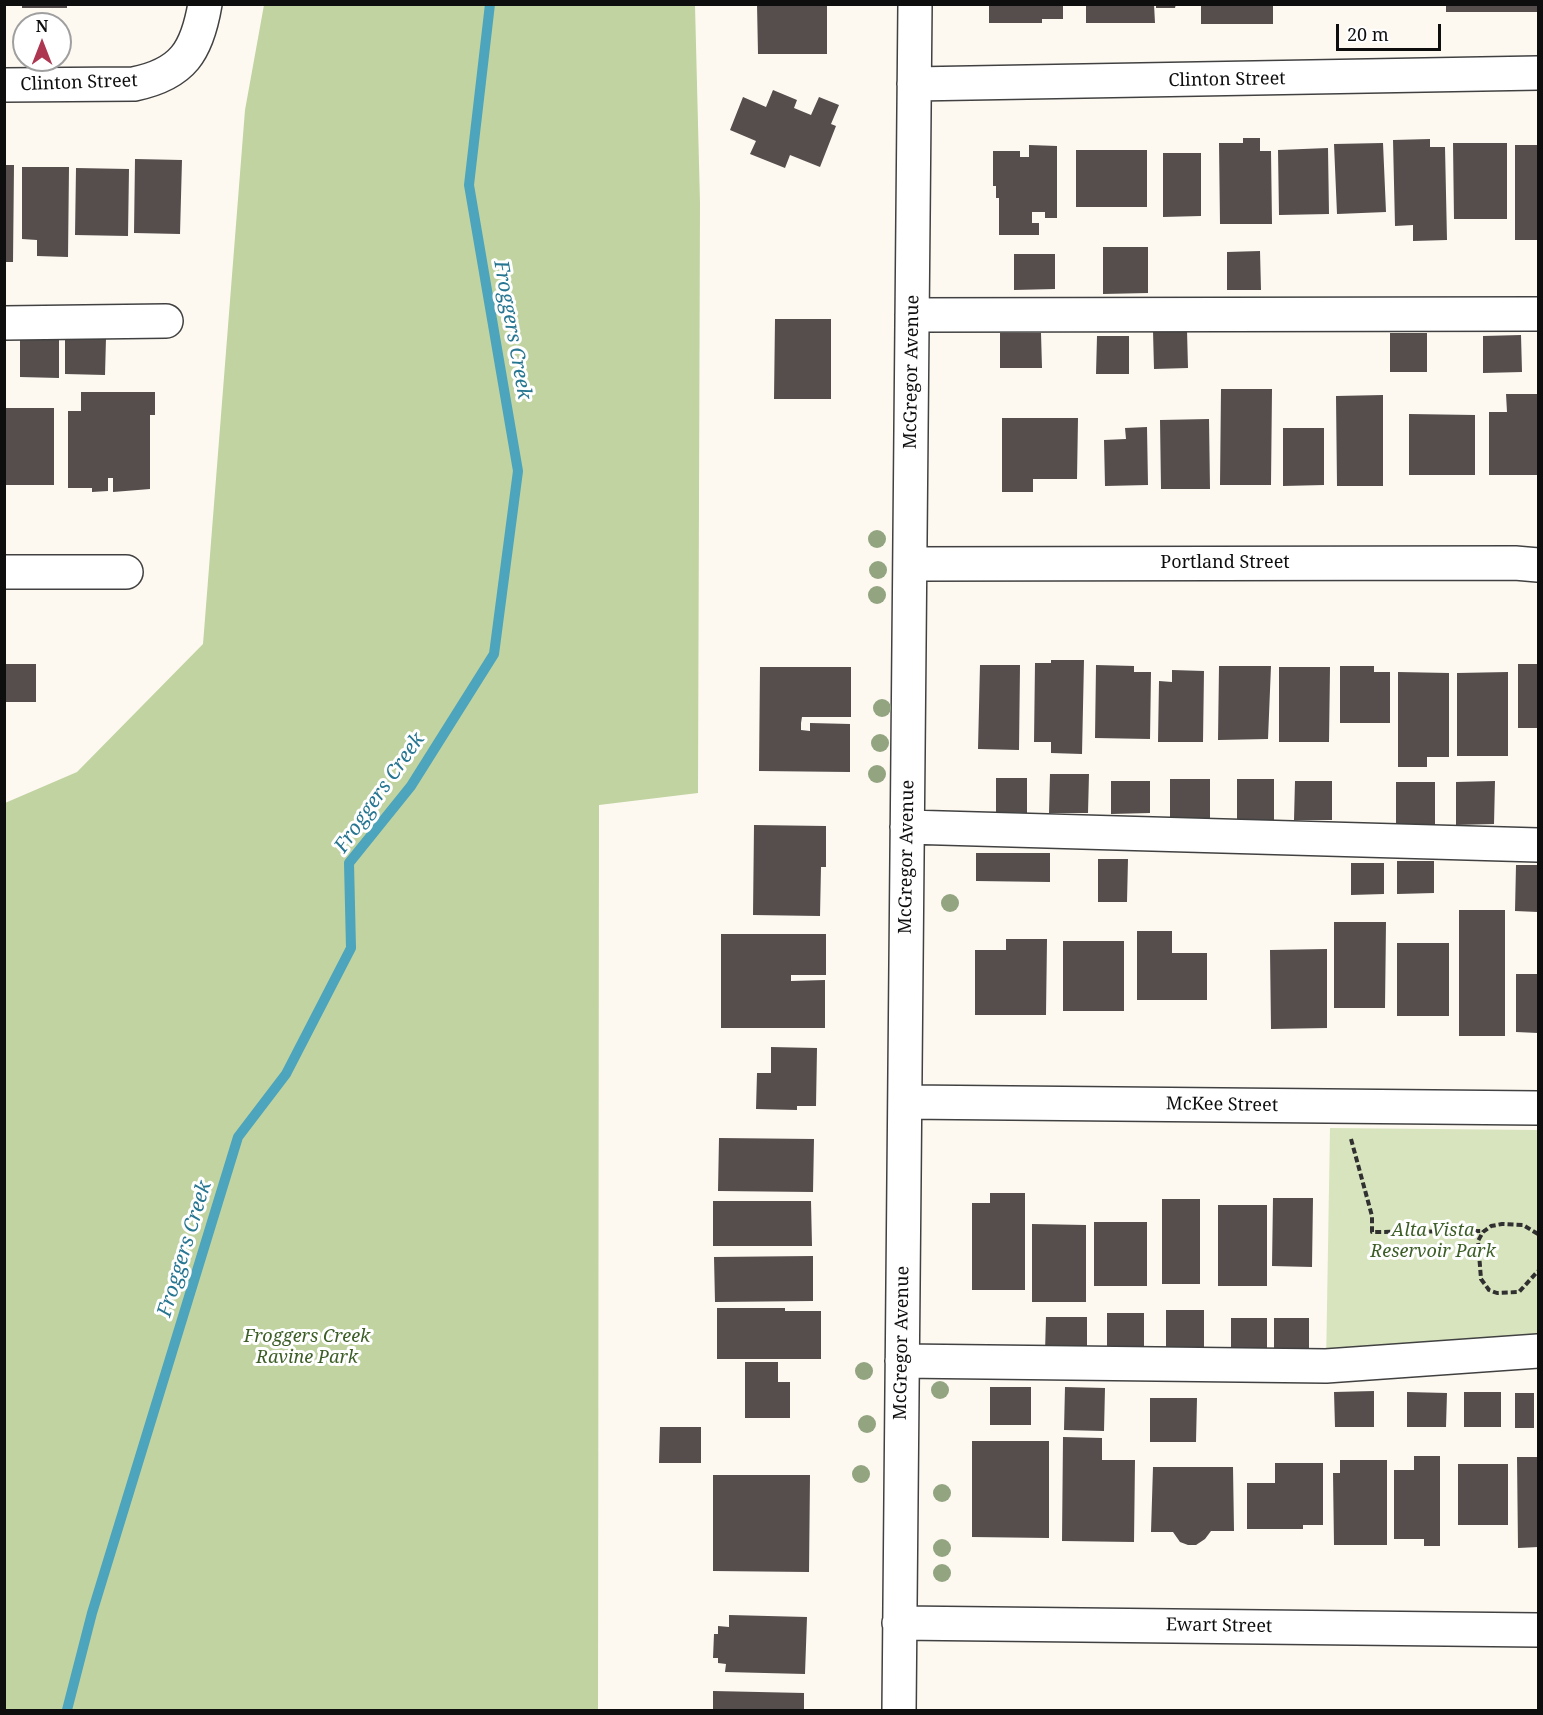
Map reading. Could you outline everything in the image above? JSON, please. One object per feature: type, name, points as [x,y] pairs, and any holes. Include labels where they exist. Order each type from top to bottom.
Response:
[{"type":"street","name":"Clinton Street","points":[[4,85],[134,84],[168,74],[183,61],[200,30],[205,4]]},
{"type":"street","name":"McGregor Avenue","points":[[899,1710],[915,4]]},
{"type":"street","name":"Clinton Street","points":[[915,84],[1539,74]]},
{"type":"street","points":[[912,315],[1539,314]]},
{"type":"street","points":[[4,323],[165,321]]},
{"type":"street","name":"Portland Street","points":[[911,564],[1515,563],[1539,565]]},
{"type":"street","points":[[4,572],[126,572]]},
{"type":"street","points":[[907,826],[1539,845]]},
{"type":"street","name":"McKee Street","points":[[905,1102],[1539,1108]]},
{"type":"street","points":[[902,1361],[1326,1366],[1539,1351]]},
{"type":"street","name":"Ewart Street","points":[[899,1623],[1539,1630]]},
{"type":"path","points":[[1349,1133],[1372,1216],[1372,1232],[1484,1231]]},
{"type":"path","points":[[1539,1234],[1522,1226],[1502,1224],[1491,1226],[1478,1240],[1481,1279],[1489,1290],[1497,1293],[1519,1292],[1539,1271]]},
{"type":"green space","name":"Froggers Creek Ravine Park","points":[[264,5],[695,5],[700,203],[698,793],[599,805],[598,1710],[5,1710],[5,803],[77,772],[203,644],[245,110]]},
{"type":"green space","name":"Alta Vista Reservoir Park","points":[[1330,1128],[1538,1130],[1538,1351],[1326,1366]]},
{"type":"building","points":[[22,4],[67,4],[67,8],[22,8]]},
{"type":"building","points":[[757,4],[827,4],[827,54],[758,54]]},
{"type":"building","points":[[989,4],[1063,4],[1063,19],[1042,19],[1042,23],[989,23]]},
{"type":"building","points":[[1086,4],[1154,4],[1155,23],[1086,23]]},
{"type":"building","points":[[1156,4],[1176,4],[1175,8],[1156,8]]},
{"type":"building","points":[[1201,4],[1273,4],[1273,24],[1201,24]]},
{"type":"building","points":[[1446,4],[1538,4],[1538,12],[1446,12]]},
{"type":"building","points":[[773,90],[797,100],[794,108],[811,115],[819,97],[839,105],[831,124],[836,126],[820,167],[790,155],[785,168],[750,154],[756,141],[730,130],[743,97],[766,107]]},
{"type":"building","points":[[1243,138],[1260,138],[1260,151],[1271,151],[1272,224],[1220,224],[1219,143],[1243,143]]},
{"type":"building","points":[[1430,139],[1430,147],[1445,147],[1447,240],[1413,241],[1413,225],[1395,226],[1393,140]]},
{"type":"building","points":[[1383,143],[1386,212],[1337,214],[1334,144]]},
{"type":"building","points":[[1453,143],[1507,143],[1507,219],[1454,219]]},
{"type":"building","points":[[1029,145],[1057,146],[1057,218],[1045,218],[1045,212],[1032,212],[1032,223],[1039,223],[1039,235],[999,235],[999,198],[996,198],[996,186],[993,186],[993,151],[1020,151],[1020,157],[1029,157]]},
{"type":"building","points":[[1515,145],[1538,145],[1538,240],[1515,240]]},
{"type":"building","points":[[1328,148],[1329,214],[1279,215],[1278,150]]},
{"type":"building","points":[[1076,150],[1147,150],[1147,207],[1076,207]]},
{"type":"building","points":[[1163,153],[1201,153],[1201,216],[1163,217]]},
{"type":"building","points":[[135,159],[182,160],[180,234],[134,233]]},
{"type":"building","points":[[4,165],[14,165],[13,262],[4,262]]},
{"type":"building","points":[[22,167],[69,167],[68,257],[37,256],[37,240],[22,239]]},
{"type":"building","points":[[76,168],[129,169],[128,236],[75,235]]},
{"type":"building","points":[[1103,247],[1148,247],[1148,293],[1103,294]]},
{"type":"building","points":[[1260,251],[1261,290],[1227,290],[1227,252]]},
{"type":"building","points":[[1014,254],[1055,254],[1055,289],[1014,290]]},
{"type":"building","points":[[775,319],[831,319],[831,399],[774,399]]},
{"type":"building","points":[[1187,330],[1188,368],[1154,369],[1153,331]]},
{"type":"building","points":[[1000,333],[1041,333],[1042,368],[1000,368]]},
{"type":"building","points":[[1390,333],[1427,333],[1427,372],[1390,372]]},
{"type":"building","points":[[1521,335],[1522,372],[1483,373],[1483,336]]},
{"type":"building","points":[[1097,336],[1129,336],[1129,374],[1096,374]]},
{"type":"building","points":[[65,337],[106,338],[105,375],[65,374]]},
{"type":"building","points":[[20,339],[59,339],[59,378],[20,377]]},
{"type":"building","points":[[1221,389],[1272,389],[1271,485],[1220,485]]},
{"type":"building","points":[[81,392],[155,392],[155,415],[150,415],[150,489],[113,492],[113,478],[108,478],[108,491],[92,492],[92,488],[68,488],[68,411],[81,411]]},
{"type":"building","points":[[1506,394],[1538,394],[1538,475],[1489,475],[1489,412],[1507,412]]},
{"type":"building","points":[[1383,395],[1383,486],[1337,486],[1336,396]]},
{"type":"building","points":[[4,408],[54,408],[54,485],[4,485]]},
{"type":"building","points":[[1409,414],[1475,415],[1475,475],[1409,475]]},
{"type":"building","points":[[1002,418],[1078,418],[1077,479],[1033,479],[1033,492],[1002,492]]},
{"type":"building","points":[[1209,419],[1210,489],[1161,489],[1160,420]]},
{"type":"building","points":[[1147,427],[1148,485],[1105,486],[1104,440],[1126,439],[1125,428]]},
{"type":"building","points":[[1283,428],[1324,428],[1324,485],[1283,486]]},
{"type":"building","points":[[1051,660],[1084,660],[1082,754],[1051,753],[1051,742],[1034,742],[1035,663],[1051,663]]},
{"type":"building","points":[[4,664],[36,664],[36,702],[4,702]]},
{"type":"building","points":[[1518,664],[1538,664],[1538,728],[1518,728]]},
{"type":"building","points":[[980,665],[1020,665],[1019,750],[978,749]]},
{"type":"building","points":[[1096,665],[1134,666],[1134,672],[1151,672],[1150,739],[1095,738]]},
{"type":"building","points":[[1219,666],[1271,666],[1268,739],[1218,740]]},
{"type":"building","points":[[1340,666],[1374,666],[1374,672],[1390,672],[1390,723],[1340,723]]},
{"type":"building","points":[[760,667],[851,667],[851,717],[802,717],[801,723],[801,730],[810,731],[810,723],[850,724],[850,772],[759,771]]},
{"type":"building","points":[[1279,667],[1330,667],[1329,742],[1279,742]]},
{"type":"building","points":[[1172,670],[1204,671],[1203,742],[1158,742],[1159,681],[1172,682]]},
{"type":"building","points":[[1398,672],[1449,673],[1449,757],[1427,757],[1427,767],[1398,767]]},
{"type":"building","points":[[1508,672],[1508,756],[1457,756],[1457,673]]},
{"type":"building","points":[[1050,774],[1089,774],[1088,813],[1049,813]]},
{"type":"building","points":[[996,778],[1027,778],[1027,813],[996,812]]},
{"type":"building","points":[[1170,779],[1210,779],[1210,821],[1170,821]]},
{"type":"building","points":[[1237,779],[1274,779],[1274,820],[1237,820]]},
{"type":"building","points":[[1111,781],[1150,781],[1150,813],[1111,814]]},
{"type":"building","points":[[1295,781],[1332,781],[1332,820],[1294,820]]},
{"type":"building","points":[[1495,781],[1494,824],[1456,825],[1456,782]]},
{"type":"building","points":[[1396,782],[1435,782],[1435,824],[1396,824]]},
{"type":"building","points":[[754,825],[826,826],[826,867],[821,867],[820,916],[753,915]]},
{"type":"building","points":[[976,853],[1050,853],[1050,882],[976,881]]},
{"type":"building","points":[[1098,859],[1128,859],[1127,902],[1098,902]]},
{"type":"building","points":[[1397,861],[1434,861],[1434,893],[1397,894]]},
{"type":"building","points":[[1351,863],[1384,863],[1384,894],[1351,895]]},
{"type":"building","points":[[1516,865],[1538,865],[1538,912],[1515,911]]},
{"type":"building","points":[[1459,910],[1505,910],[1505,1036],[1459,1036]]},
{"type":"building","points":[[1334,922],[1386,922],[1385,1008],[1334,1008]]},
{"type":"building","points":[[1137,931],[1172,931],[1172,953],[1207,953],[1207,1000],[1137,1000]]},
{"type":"building","points":[[721,934],[826,934],[826,975],[791,975],[791,981],[825,980],[825,1028],[721,1028]]},
{"type":"building","points":[[1006,939],[1047,939],[1046,1015],[975,1015],[975,950],[1006,950]]},
{"type":"building","points":[[1063,941],[1124,941],[1124,1011],[1063,1011]]},
{"type":"building","points":[[1397,943],[1449,943],[1449,1016],[1397,1016]]},
{"type":"building","points":[[1327,949],[1327,1028],[1271,1029],[1270,950]]},
{"type":"building","points":[[1516,974],[1538,974],[1538,1033],[1516,1032]]},
{"type":"building","points":[[771,1047],[817,1048],[816,1106],[797,1106],[797,1110],[756,1109],[757,1073],[771,1073]]},
{"type":"building","points":[[719,1138],[814,1139],[813,1192],[718,1191]]},
{"type":"building","points":[[990,1193],[1025,1193],[1025,1290],[972,1290],[972,1203],[990,1203]]},
{"type":"building","points":[[1273,1198],[1313,1198],[1312,1267],[1272,1266]]},
{"type":"building","points":[[1162,1199],[1200,1199],[1200,1284],[1162,1284]]},
{"type":"building","points":[[713,1201],[811,1201],[812,1246],[713,1246]]},
{"type":"building","points":[[1218,1205],[1267,1205],[1267,1286],[1218,1286]]},
{"type":"building","points":[[1094,1222],[1147,1222],[1147,1286],[1094,1286]]},
{"type":"building","points":[[1032,1224],[1086,1225],[1086,1302],[1032,1302]]},
{"type":"building","points":[[813,1256],[813,1301],[715,1302],[714,1257]]},
{"type":"building","points":[[717,1308],[785,1308],[785,1311],[821,1311],[821,1359],[717,1359]]},
{"type":"building","points":[[1166,1310],[1204,1310],[1204,1349],[1166,1349]]},
{"type":"building","points":[[1107,1313],[1144,1313],[1144,1354],[1107,1354]]},
{"type":"building","points":[[1046,1317],[1087,1317],[1087,1352],[1045,1352]]},
{"type":"building","points":[[1231,1318],[1267,1318],[1267,1352],[1231,1352]]},
{"type":"building","points":[[1274,1318],[1309,1318],[1309,1351],[1274,1351]]},
{"type":"building","points":[[745,1362],[778,1362],[778,1382],[790,1382],[790,1418],[745,1418]]},
{"type":"building","points":[[990,1387],[1031,1387],[1031,1425],[990,1425]]},
{"type":"building","points":[[1065,1387],[1105,1388],[1104,1431],[1064,1430]]},
{"type":"building","points":[[1374,1391],[1374,1427],[1335,1427],[1334,1392]]},
{"type":"building","points":[[1407,1392],[1447,1393],[1446,1427],[1407,1427]]},
{"type":"building","points":[[1464,1392],[1501,1392],[1501,1427],[1464,1427]]},
{"type":"building","points":[[1515,1393],[1534,1393],[1534,1428],[1515,1428]]},
{"type":"building","points":[[1150,1398],[1197,1398],[1196,1442],[1150,1442]]},
{"type":"building","points":[[660,1427],[701,1427],[701,1463],[659,1463]]},
{"type":"building","points":[[1063,1437],[1102,1438],[1102,1460],[1135,1460],[1134,1542],[1062,1541]]},
{"type":"building","points":[[972,1441],[1049,1441],[1049,1538],[972,1537]]},
{"type":"building","points":[[1414,1456],[1440,1456],[1440,1546],[1424,1546],[1424,1539],[1394,1539],[1394,1470],[1414,1470]]},
{"type":"building","points":[[1517,1457],[1538,1457],[1538,1547],[1518,1548]]},
{"type":"building","points":[[1340,1460],[1387,1460],[1387,1545],[1334,1545],[1333,1473],[1340,1473]]},
{"type":"building","points":[[1275,1463],[1323,1463],[1323,1525],[1303,1525],[1303,1529],[1247,1529],[1247,1483],[1275,1483]]},
{"type":"building","points":[[1458,1464],[1508,1464],[1508,1525],[1458,1525]]},
{"type":"building","points":[[1153,1467],[1233,1467],[1234,1531],[1211,1531],[1196,1545],[1180,1542],[1173,1532],[1151,1532]]},
{"type":"building","points":[[713,1475],[810,1475],[809,1572],[713,1571]]},
{"type":"building","points":[[729,1615],[807,1617],[805,1674],[725,1672],[726,1664],[718,1663],[718,1658],[713,1658],[714,1634],[718,1634],[718,1626],[729,1627]]},
{"type":"building","points":[[713,1691],[804,1693],[804,1710],[713,1710]]},
{"type":"waterway","name":"Froggers Creek","points":[[67,1710],[92,1613],[238,1137],[286,1074],[351,948],[349,863],[411,786],[494,654],[518,471],[469,185],[490,4]]}]
